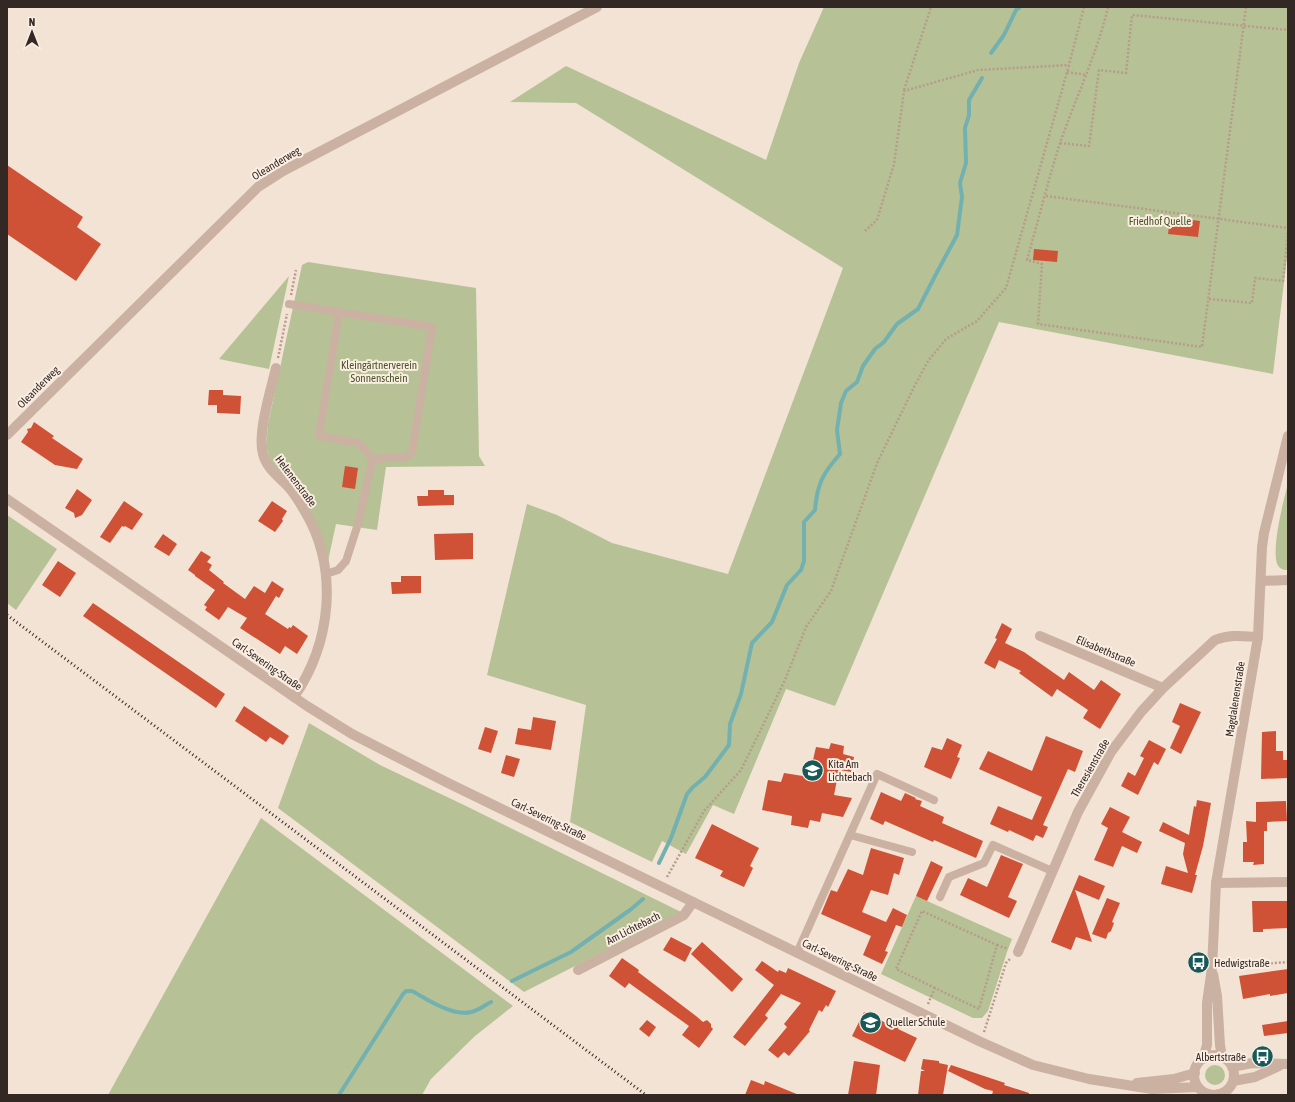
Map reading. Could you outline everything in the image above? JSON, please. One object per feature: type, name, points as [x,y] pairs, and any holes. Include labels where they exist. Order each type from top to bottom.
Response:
[{"type":"street","name":"Oleanderweg","points":[[7,435],[258,187],[283,171],[597,7]]},
{"type":"street","name":"Helenenstraße","points":[[276,368],[261,438],[263,455],[267,466],[291,491],[306,513],[321,549],[326,574],[327,604],[323,632],[310,670],[294,697]]},
{"type":"street","name":"Magdalenenstraße","points":[[1204,1059],[1207,1045],[1208,988],[1212,968],[1216,883],[1258,637],[1264,533],[1288,436]]},
{"type":"street","name":"Carl-Severing-Straße","points":[[7,499],[294,697],[332,722],[384,751],[797,953],[981,1042],[1033,1065],[1068,1075],[1152,1089],[1198,1087]]},
{"type":"street","points":[[1261,581],[1288,580]]},
{"type":"street","name":"Elisabethstraße","points":[[1040,636],[1163,688]]},
{"type":"street","name":"Theresienstraße","points":[[1018,952],[1078,812],[1111,752],[1141,712],[1163,688],[1215,640],[1230,636],[1258,637]]},
{"type":"street","points":[[1216,883],[1288,882]]},
{"type":"street","name":"Am Lichtebach","points":[[578,970],[684,915],[692,902]]},
{"type":"street","name":"Magdalenenstraße","points":[[1212,968],[1217,996],[1222,1057]]},
{"type":"street","points":[[1216,1056],[1222,1057],[1230,1063],[1232,1067],[1234,1076],[1233,1081],[1225,1092],[1219,1095],[1207,1094],[1198,1087],[1194,1073],[1199,1063],[1204,1059],[1216,1056]]},
{"type":"street","points":[[1232,1067],[1252,1064],[1285,1064]]},
{"type":"street","points":[[1233,1081],[1255,1077],[1285,1064]]},
{"type":"street","name":"Carl-Severing-Straße","points":[[1120,1084],[1174,1079],[1194,1073]]},
{"type":"lane","points":[[289,304],[432,327],[412,452],[405,458],[382,458],[372,462],[357,527],[346,561],[338,570],[326,574]]},
{"type":"lane","points":[[339,312],[319,436],[359,443],[375,461]]},
{"type":"lane","points":[[797,953],[877,774],[934,800]]},
{"type":"lane","points":[[850,835],[912,852]]},
{"type":"lane","points":[[940,897],[949,877],[984,863],[993,845],[1052,871]]},
{"type":"path","points":[[865,231],[877,220],[894,164],[904,91],[931,7]]},
{"type":"path","points":[[662,887],[704,811],[741,770],[785,680],[806,627],[831,591],[877,463],[928,361],[946,339],[976,321],[1006,288],[1084,7]]},
{"type":"path","points":[[1108,7],[1087,75],[1060,143],[1027,260],[1042,264],[1038,324],[1202,347],[1246,7]]},
{"type":"path","points":[[1060,143],[1089,146],[1099,70],[1126,73],[1132,15],[1288,30]]},
{"type":"path","points":[[904,91],[978,70],[1069,65]]},
{"type":"path","points":[[1067,72],[1087,75]]},
{"type":"path","points":[[1046,196],[1218,220],[1288,228]]},
{"type":"path","points":[[1209,299],[1252,303],[1255,278],[1282,281],[1288,232]]},
{"type":"path","points":[[276,368],[296,270]]},
{"type":"path","points":[[922,911],[997,945],[979,1009],[935,988],[896,969],[922,911]]},
{"type":"path","points":[[981,1042],[1006,963],[1018,952]]},
{"type":"path","points":[[1212,968],[1288,962]]},
{"type":"path","points":[[924,1014],[935,988]]},
{"type":"green space","name":"Friedhof Quelle","points":[[824,7],[1288,7],[1288,249],[1273,374],[999,322],[835,706],[786,689],[734,814],[713,805],[686,854],[662,841],[652,862],[570,822],[586,705],[487,675],[527,504],[557,515],[612,543],[728,574],[843,268],[576,103],[510,102],[566,66],[766,160],[799,63]]},
{"type":"green space","name":"Kleingärtnerverein Sonnenschein","points":[[308,262],[476,288],[479,456],[485,466],[386,467],[377,530],[336,524],[328,561],[271,463],[266,446],[268,424],[302,265]]},
{"type":"green space","points":[[289,276],[269,369],[219,359]]},
{"type":"green space","points":[[1288,484],[1287,570],[1279,567],[1276,561],[1276,540]]},
{"type":"green space","points":[[7,515],[57,549],[16,610],[7,603]]},
{"type":"green space","points":[[309,723],[380,765],[681,912],[524,992],[278,808]]},
{"type":"green space","points":[[261,818],[513,1006],[475,1036],[431,1079],[422,1095],[108,1095]]},
{"type":"green space","points":[[916,896],[1012,939],[988,1011],[982,1018],[973,1018],[881,974]]},
{"type":"green space","points":[[1215,1065],[1222,1068],[1225,1075],[1222,1082],[1215,1085],[1208,1082],[1205,1075],[1208,1068]]},
{"type":"building","points":[[7,165],[83,217],[77,227],[101,244],[76,281],[7,234]]},
{"type":"building","points":[[1170,217],[1200,221],[1198,237],[1168,234]]},
{"type":"building","points":[[1034,249],[1058,251],[1057,262],[1033,260]]},
{"type":"building","points":[[209,390],[223,390],[223,395],[241,396],[240,414],[217,413],[217,405],[208,405]]},
{"type":"building","points":[[34,422],[54,436],[52,438],[83,459],[77,469],[55,465],[21,442],[28,432],[27,429],[31,428]]},
{"type":"building","points":[[345,466],[358,468],[355,489],[342,487]]},
{"type":"building","points":[[77,489],[92,500],[82,515],[75,518],[74,513],[65,508]]},
{"type":"building","points":[[428,490],[444,490],[444,495],[454,495],[454,505],[418,506],[417,496],[428,496]]},
{"type":"building","points":[[124,501],[143,514],[132,530],[122,526],[110,543],[100,537]]},
{"type":"building","points":[[272,501],[287,511],[282,519],[283,521],[275,532],[258,521]]},
{"type":"building","points":[[473,533],[473,559],[435,560],[434,534]]},
{"type":"building","points":[[163,534],[177,544],[169,556],[154,547]]},
{"type":"building","points":[[201,551],[211,557],[207,562],[212,565],[209,570],[224,582],[223,583],[245,599],[254,586],[265,593],[272,581],[284,589],[279,598],[276,596],[265,614],[288,629],[293,625],[308,636],[297,654],[285,646],[280,654],[240,628],[247,618],[228,607],[219,620],[205,610],[207,607],[204,605],[215,590],[188,570]]},
{"type":"building","points":[[58,561],[76,573],[60,597],[42,585]]},
{"type":"building","points":[[401,576],[421,576],[421,593],[392,594],[391,582],[401,582]]},
{"type":"building","points":[[93,603],[225,694],[216,708],[83,616]]},
{"type":"building","points":[[1002,623],[1012,629],[1005,643],[1024,652],[1064,680],[1069,672],[1094,690],[1101,680],[1121,694],[1100,729],[1083,718],[1088,710],[1057,689],[1052,697],[1019,673],[1021,671],[999,660],[995,669],[984,663],[997,639],[995,638]]},
{"type":"building","points":[[1180,703],[1201,712],[1181,754],[1170,748],[1180,726],[1172,722]]},
{"type":"building","points":[[244,706],[289,736],[283,745],[270,737],[266,742],[235,721]]},
{"type":"building","points":[[533,717],[556,721],[551,750],[515,744],[518,728],[531,730]]},
{"type":"building","points":[[485,727],[498,731],[491,753],[478,749]]},
{"type":"building","points":[[1276,731],[1276,751],[1283,751],[1283,760],[1288,760],[1288,778],[1261,779],[1262,732]]},
{"type":"building","points":[[1046,736],[1083,751],[1075,772],[1068,769],[1043,825],[1048,827],[1043,838],[1036,835],[1033,841],[1009,830],[1008,832],[990,824],[998,806],[1032,820],[1042,797],[979,769],[988,751],[1032,771]]},
{"type":"building","points":[[947,738],[962,745],[957,757],[960,758],[951,779],[924,767],[932,747],[942,750]]},
{"type":"building","points":[[1149,740],[1166,749],[1158,765],[1154,762],[1138,795],[1121,786],[1128,772],[1135,776],[1144,758],[1140,756]]},
{"type":"building","points":[[831,743],[844,746],[843,754],[854,757],[851,772],[839,770],[834,795],[852,798],[843,817],[822,813],[820,822],[810,820],[808,828],[791,825],[792,816],[762,810],[768,780],[781,782],[784,773],[809,777],[816,747],[829,749]]},
{"type":"building","points":[[506,755],[520,759],[514,777],[501,773]]},
{"type":"building","points":[[881,792],[901,801],[905,793],[916,798],[915,799],[922,801],[920,806],[944,817],[942,823],[983,841],[976,858],[934,840],[933,842],[885,821],[883,825],[870,819]]},
{"type":"building","points":[[1197,800],[1211,803],[1192,893],[1161,884],[1166,866],[1188,873],[1183,854],[1185,843],[1159,831],[1163,822],[1189,835],[1194,806],[1196,807]]},
{"type":"building","points":[[1286,801],[1287,821],[1267,822],[1267,831],[1264,831],[1264,864],[1253,865],[1254,862],[1243,862],[1243,842],[1247,842],[1246,821],[1256,822],[1256,802]]},
{"type":"building","points":[[1110,807],[1130,817],[1122,832],[1142,842],[1137,853],[1122,846],[1113,867],[1094,860],[1108,828],[1101,824]]},
{"type":"building","points":[[712,824],[759,848],[750,866],[753,868],[744,887],[720,876],[723,871],[695,858]]},
{"type":"building","points":[[871,848],[904,858],[899,875],[894,873],[888,895],[871,890],[862,912],[886,922],[893,908],[907,915],[902,927],[896,925],[885,951],[888,952],[882,964],[863,955],[871,936],[821,914],[831,890],[837,892],[848,869],[863,875]]},
{"type":"building","points":[[1001,855],[1023,864],[1008,897],[1017,901],[1009,918],[960,895],[968,878],[987,887]]},
{"type":"building","points":[[931,861],[943,867],[927,901],[916,896]]},
{"type":"building","points":[[1079,875],[1105,886],[1099,900],[1075,890],[1092,942],[1076,937],[1071,950],[1051,942]]},
{"type":"building","points":[[1107,898],[1120,903],[1112,922],[1114,923],[1111,931],[1108,933],[1106,939],[1092,934]]},
{"type":"building","points":[[1252,901],[1288,901],[1288,928],[1263,929],[1263,932],[1253,932]]},
{"type":"building","points":[[671,937],[692,948],[685,962],[663,950]]},
{"type":"building","points":[[702,942],[743,979],[732,992],[691,954]]},
{"type":"building","points":[[622,958],[703,1022],[707,1020],[711,1024],[713,1029],[699,1048],[682,1035],[689,1026],[629,983],[625,988],[609,976]]},
{"type":"building","points":[[762,961],[778,972],[779,970],[786,973],[788,968],[836,991],[828,1007],[826,1005],[822,1012],[819,1010],[809,1030],[810,1031],[789,1056],[784,1052],[778,1058],[768,1050],[787,1027],[784,1024],[801,1003],[781,994],[765,1015],[768,1018],[745,1046],[733,1037],[774,985],[755,970]]},
{"type":"building","points":[[1288,969],[1288,993],[1270,996],[1270,994],[1243,999],[1239,976]]},
{"type":"building","points":[[864,1012],[888,1024],[890,1021],[899,1026],[898,1029],[917,1038],[905,1062],[852,1036]]},
{"type":"building","points":[[647,1020],[656,1027],[649,1037],[639,1029]]},
{"type":"building","points":[[1288,1021],[1288,1033],[1264,1036],[1262,1025]]},
{"type":"building","points":[[923,1059],[939,1061],[939,1063],[948,1065],[943,1095],[918,1095],[921,1071],[925,1071],[921,1069]]},
{"type":"building","points":[[854,1061],[880,1065],[876,1095],[848,1095]]},
{"type":"building","points":[[951,1065],[1005,1083],[1004,1085],[1029,1093],[1029,1095],[992,1095],[993,1091],[985,1089],[948,1071]]},
{"type":"building","points":[[751,1080],[764,1085],[765,1081],[799,1095],[745,1095]]},
{"type":"waterway","points":[[991,53],[1004,35],[1016,10],[1020,7]]},
{"type":"waterway","points":[[659,863],[671,838],[687,794],[705,777],[729,745],[730,724],[741,694],[752,643],[772,622],[787,585],[801,570],[804,561],[804,522],[815,510],[817,493],[825,473],[840,454],[837,430],[841,403],[846,391],[857,382],[863,366],[875,349],[884,342],[897,324],[918,309],[957,235],[962,197],[960,183],[966,163],[965,128],[969,115],[969,100],[982,78]]},
{"type":"waterway","points":[[512,981],[571,952],[643,899]]},
{"type":"waterway","points":[[339,1095],[406,991],[412,991],[448,1010],[456,1012],[464,1013],[474,1011],[491,1002]]},
{"type":"railway","points":[[7,615],[646,1095]]},
{"type":"place","name":"Kita Am Lichtebach","points":[[812,770]]},
{"type":"place","name":"Hedwigstraße","points":[[1199,963]]},
{"type":"place","name":"Queller Schule","points":[[870,1022]]},
{"type":"place","name":"Albertstraße","points":[[1262,1057]]}]
